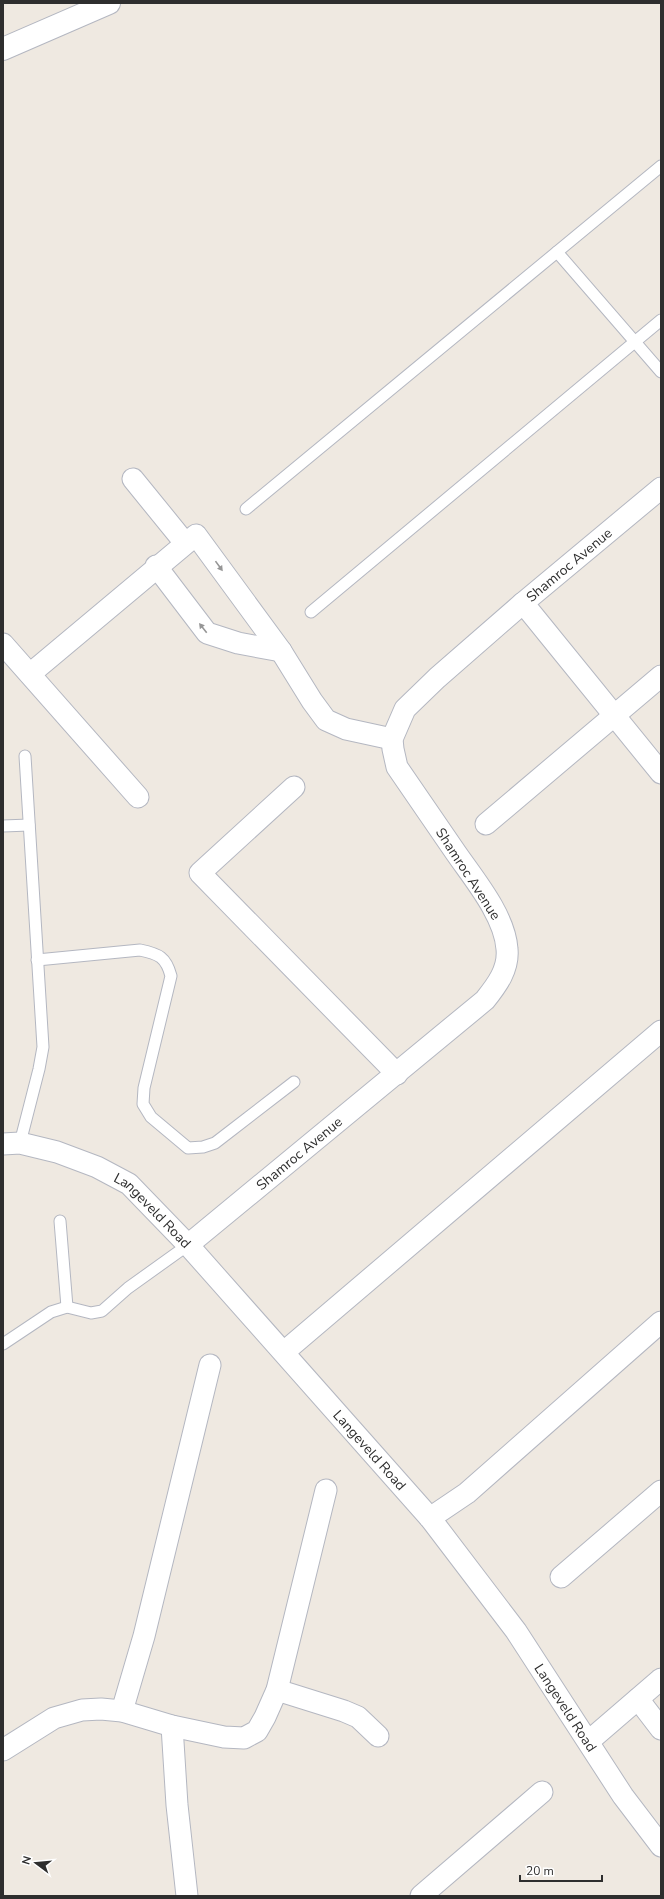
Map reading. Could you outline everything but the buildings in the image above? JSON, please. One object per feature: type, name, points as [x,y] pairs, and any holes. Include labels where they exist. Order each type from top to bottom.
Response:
[{"type":"main road","points":[[3,49],[109,3]]},
{"type":"street","points":[[133,479],[190,539],[281,651],[312,701],[326,720],[346,729],[392,739]]},
{"type":"street","name":"Shamroc Avenue","points":[[188,1245],[486,1000],[497,986],[505,969],[508,948],[501,926],[489,900],[397,768],[392,749],[392,739],[405,709],[437,678],[523,603],[661,488]]},
{"type":"street","points":[[30,674],[156,566],[190,539]]},
{"type":"street","points":[[156,566],[207,633],[238,643],[281,651]]},
{"type":"street","points":[[523,603],[615,715],[661,774]]},
{"type":"street","points":[[3,644],[138,797]]},
{"type":"street","points":[[486,824],[661,676]]},
{"type":"street","points":[[294,787],[200,873],[397,1074]]},
{"type":"street","points":[[284,1352],[661,1031]]},
{"type":"street","name":"Langeveld Road","points":[[12,1143],[57,1152],[97,1167],[129,1184],[188,1245],[430,1518],[516,1631],[589,1741],[623,1796],[661,1846]]},
{"type":"street","points":[[430,1518],[467,1493],[661,1322]]},
{"type":"street","points":[[122,1711],[144,1636],[210,1365]]},
{"type":"street","points":[[3,1750],[54,1718],[82,1710],[101,1709],[122,1711],[172,1726],[224,1737],[244,1738],[257,1731],[277,1690],[326,1490]]},
{"type":"street","points":[[561,1577],[661,1491]]},
{"type":"street","points":[[589,1741],[661,1679]]},
{"type":"street","points":[[277,1690],[344,1711],[358,1717],[378,1736]]},
{"type":"street","points":[[638,1699],[661,1729]]},
{"type":"street","points":[[172,1726],[176,1805],[187,1896]]},
{"type":"street","points":[[421,1896],[542,1792]]},
{"type":"lane","points":[[246,509],[661,166]]},
{"type":"lane","points":[[557,252],[661,372]]},
{"type":"lane","points":[[311,612],[661,320]]},
{"type":"lane","points":[[12,1143],[39,1070],[43,1047],[25,756]]},
{"type":"lane","points":[[3,826],[29,825]]},
{"type":"lane","points":[[37,960],[140,950],[154,953],[167,963],[171,976],[144,1088],[143,1104],[151,1117],[188,1148],[203,1147],[215,1144],[294,1082]]},
{"type":"lane","points":[[60,1221],[67,1307]]},
{"type":"lane","points":[[3,1344],[51,1312],[67,1307],[91,1314],[102,1311],[128,1288],[188,1245]]}]
